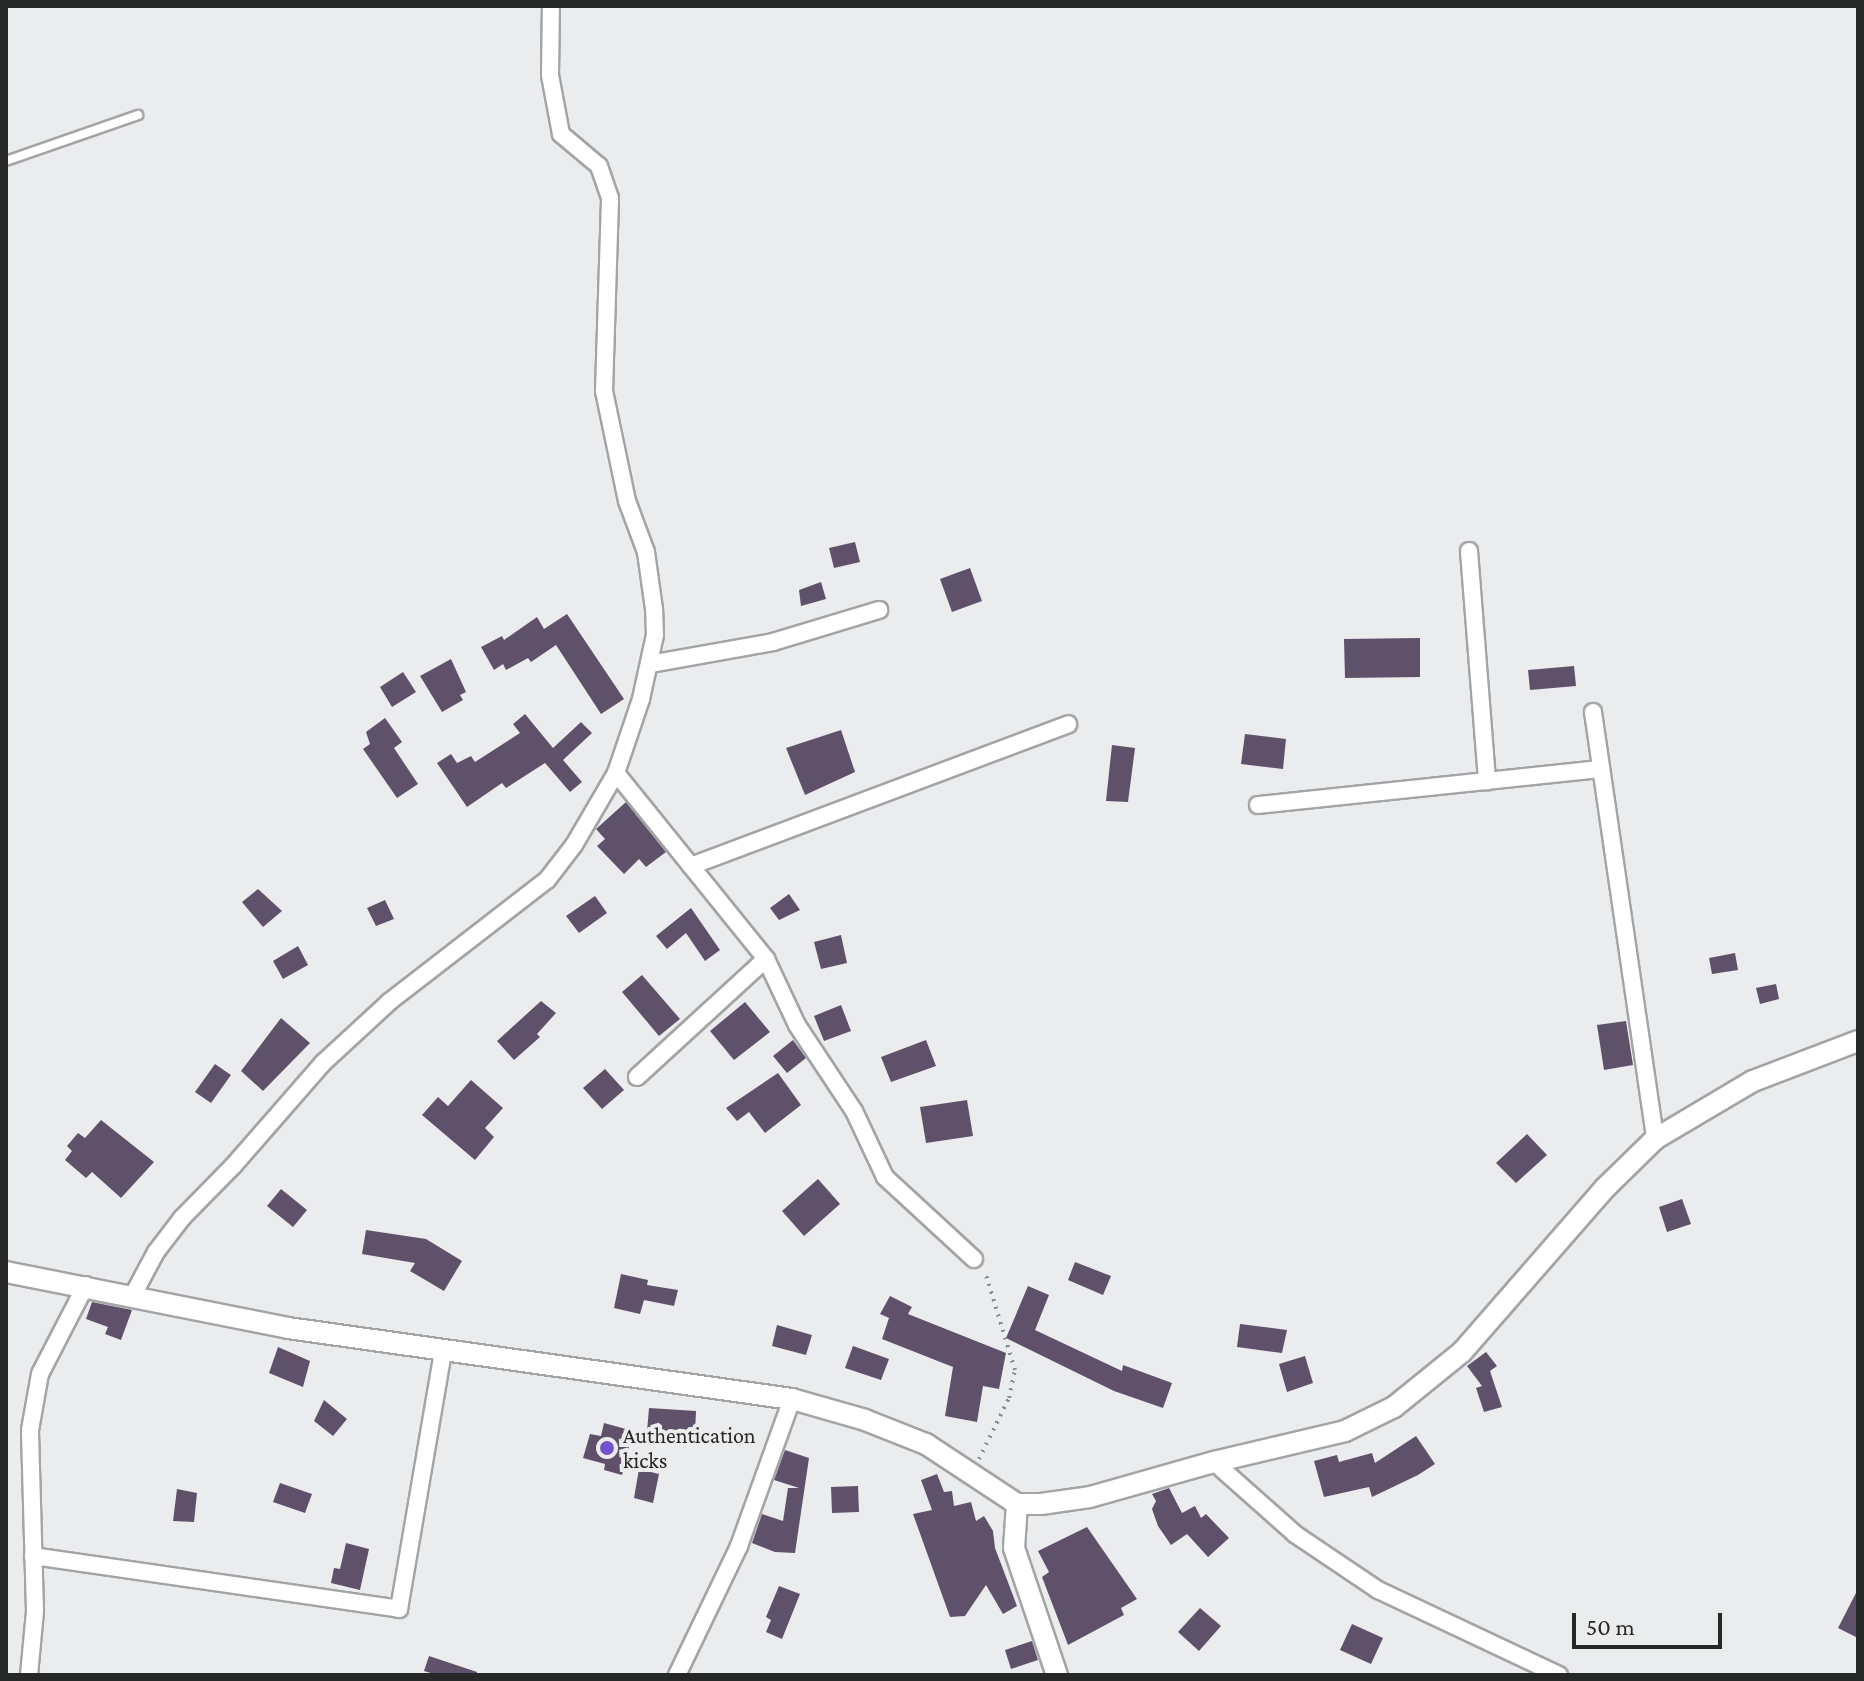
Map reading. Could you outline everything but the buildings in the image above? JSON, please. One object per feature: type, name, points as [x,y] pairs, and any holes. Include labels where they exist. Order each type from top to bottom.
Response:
[{"type":"street","points":[[133,1295],[156,1252],[182,1218],[234,1165],[323,1063],[389,1002],[547,880],[574,845],[616,773],[650,664],[655,635],[646,552],[627,501],[604,391],[610,198],[599,166],[561,134],[550,75],[551,6]]},
{"type":"street","points":[[1469,551],[1487,781]]},
{"type":"street","points":[[650,664],[773,642],[879,610]]},
{"type":"street","points":[[1593,712],[1655,1139]]},
{"type":"street","points":[[691,866],[1068,724]]},
{"type":"street","points":[[1258,805],[1599,769]]},
{"type":"street","points":[[616,773],[766,959],[797,1025],[854,1111],[885,1177],[974,1259]]},
{"type":"street","points":[[637,1077],[766,959]]},
{"type":"street","points":[[6,1272],[86,1285],[288,1328],[792,1399],[865,1420],[926,1444],[973,1472],[1017,1504],[1090,1497],[1214,1462],[1345,1431],[1394,1407],[1462,1352],[1604,1189],[1655,1139],[1753,1081],[1858,1041]]},
{"type":"street","points":[[29,1675],[35,1611],[30,1430],[40,1374],[86,1285]]},
{"type":"street","points":[[33,1556],[399,1609],[443,1352]]},
{"type":"street","points":[[677,1675],[739,1546],[792,1399]]},
{"type":"street","points":[[1214,1462],[1295,1534],[1378,1590],[1559,1675]]},
{"type":"street","points":[[1017,1504],[1014,1548],[1057,1675]]},
{"type":"lane","points":[[6,161],[138,115]]},
{"type":"path","points":[[973,1472],[1009,1398],[1015,1370],[989,1278],[974,1259]]},
{"type":"place","name":"Authentication kicks","points":[[607,1448]]}]
